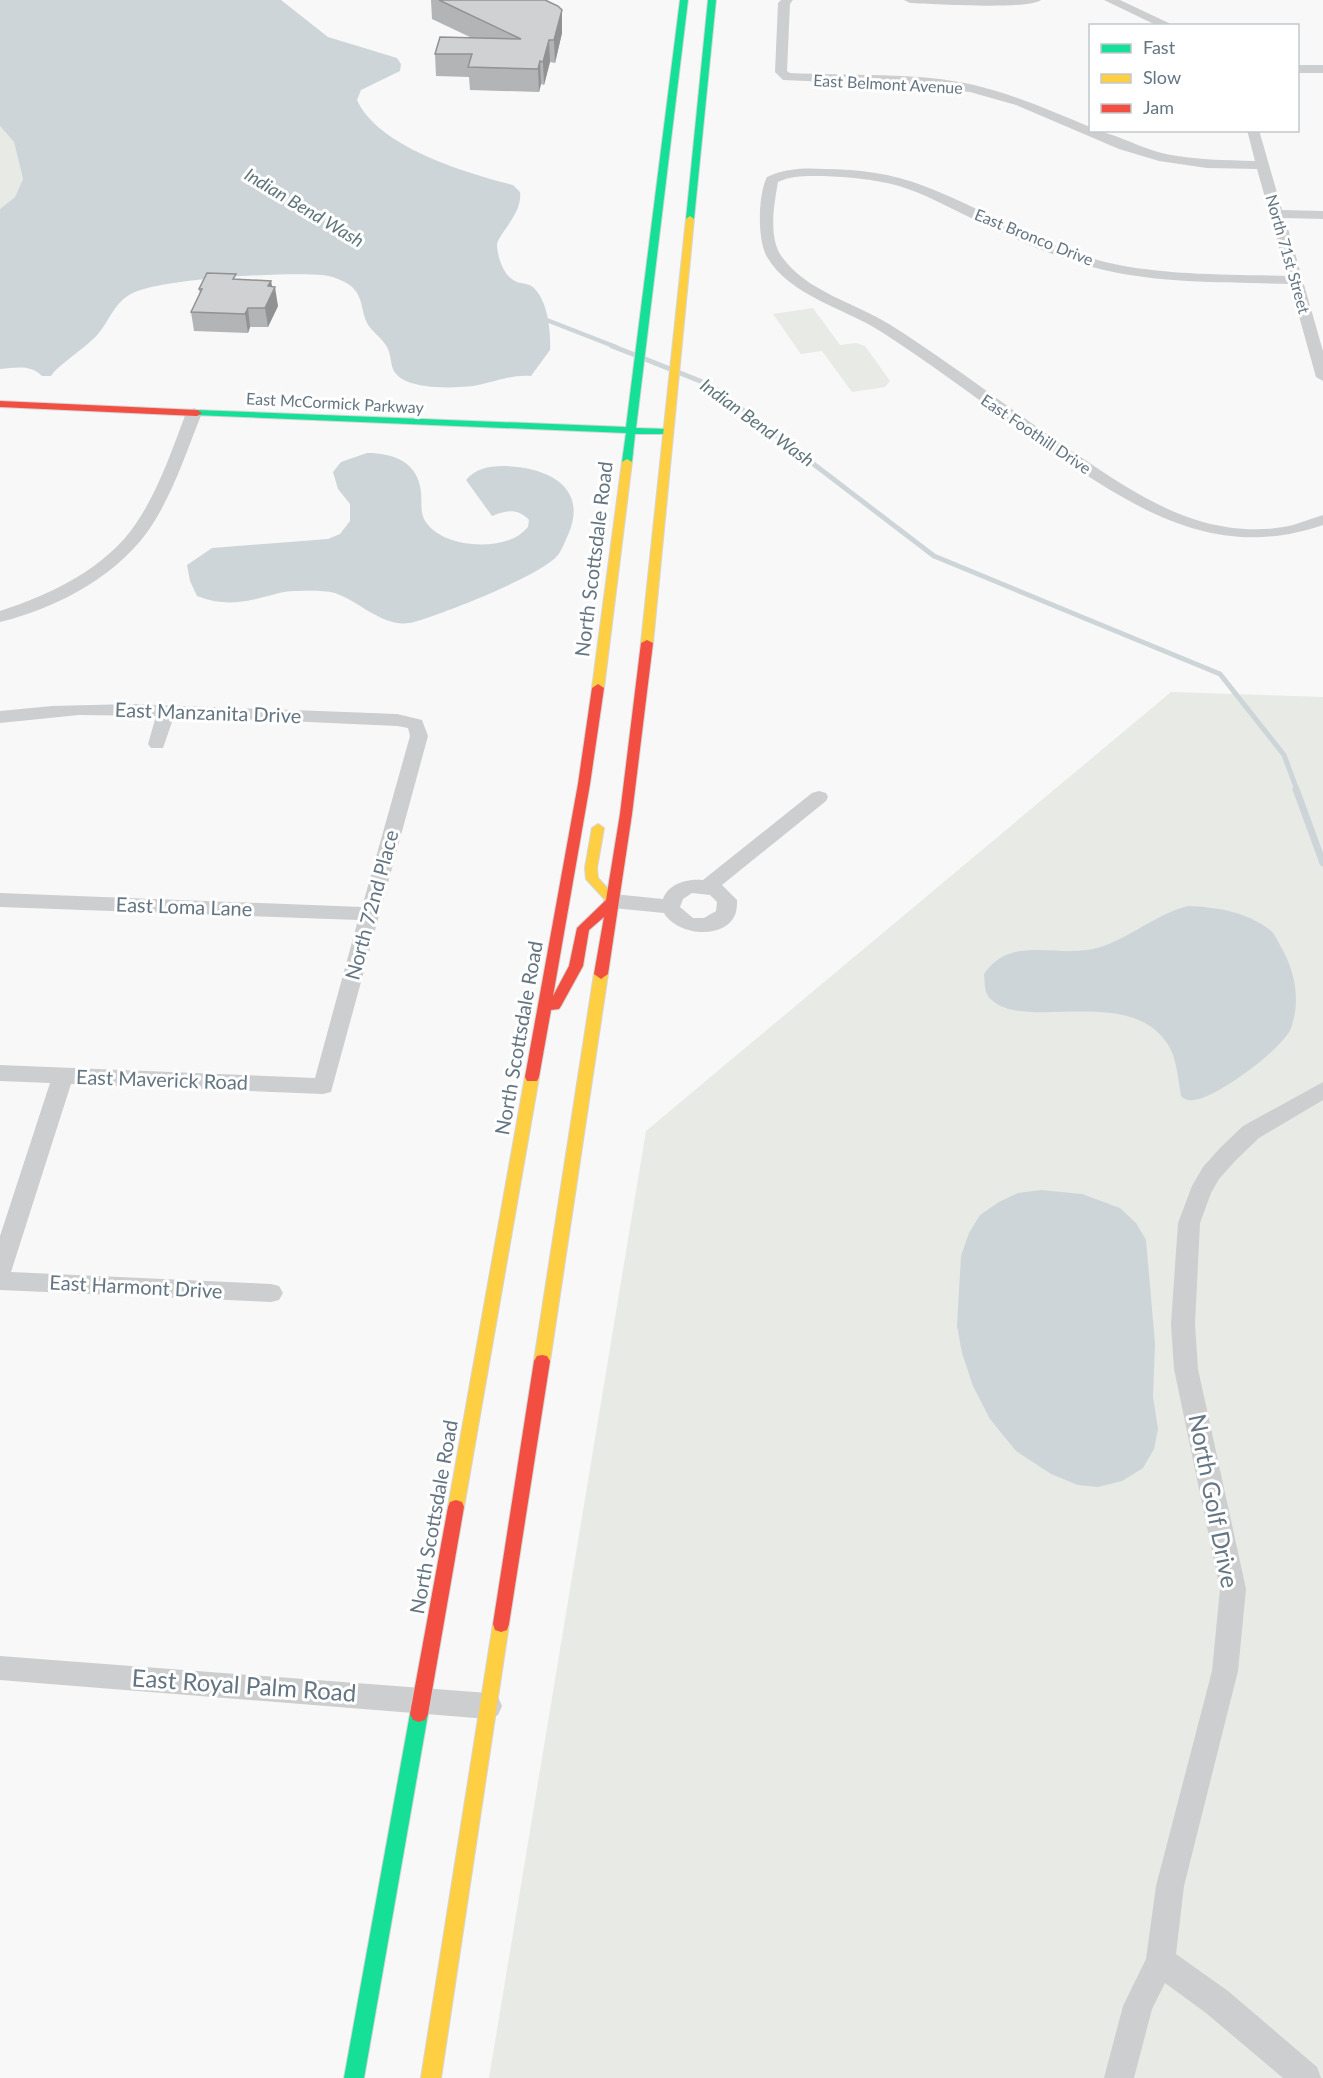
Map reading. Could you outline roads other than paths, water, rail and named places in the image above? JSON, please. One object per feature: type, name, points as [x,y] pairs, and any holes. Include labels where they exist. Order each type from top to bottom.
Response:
[{"type":"main road","name":"North Scottsdale Road","points":[[354,2078],[584,784],[623,447],[630,431],[633,411],[684,0]]},
{"type":"main road","points":[[430,2078],[613,901],[646,655],[656,448],[668,430],[712,0]]},
{"type":"main road","name":"East McCormick Parkway","points":[[0,404],[630,431],[668,430]]},
{"type":"main road","points":[[623,447],[656,448]]},
{"type":"main road","points":[[584,784],[596,797]]},
{"type":"main road","points":[[600,814],[591,868],[592,879],[613,901]]},
{"type":"main road","points":[[540,1033],[576,966],[584,928],[613,901]]},
{"type":"street","name":"East Belmont Avenue","points":[[787,0],[784,3],[781,72],[787,77],[909,81],[971,88],[1020,102],[1089,131]]},
{"type":"street","points":[[910,0],[1003,2],[1035,0]]},
{"type":"street","points":[[1110,0],[1164,24]]},
{"type":"street","points":[[1299,69],[1323,69]]},
{"type":"street","name":"East Belmont Avenue","points":[[1091,132],[1164,159],[1207,164],[1263,165]]},
{"type":"street","name":"North 71st Street","points":[[1254,132],[1296,280],[1317,337],[1323,377]]},
{"type":"street","name":"East Bronco Drive","points":[[777,176],[794,173],[854,175],[904,183],[1058,251],[1080,259],[1124,269],[1172,276],[1296,280]]},
{"type":"street","name":"East Foothill Drive","points":[[777,176],[771,185],[768,240],[775,259],[791,275],[883,327],[1079,464],[1150,508],[1192,525],[1235,533],[1275,533],[1323,520]]},
{"type":"street","points":[[1277,214],[1323,215]]},
{"type":"street","points":[[0,617],[66,589],[113,559],[133,541],[145,524],[163,489],[194,414]]},
{"type":"street","name":"East Manzanita Drive","points":[[0,717],[56,710],[167,710],[397,720],[416,724]]},
{"type":"street","points":[[157,744],[167,710]]},
{"type":"street","name":"North 72nd Place","points":[[323,1086],[418,736],[416,724]]},
{"type":"street","points":[[707,887],[819,797]]},
{"type":"street","points":[[698,886],[707,887],[723,894],[727,900],[726,913],[714,923],[687,924],[673,914],[670,907],[674,895],[680,890],[698,886]]},
{"type":"street","name":"East Loma Lane","points":[[0,900],[369,914]]},
{"type":"street","points":[[613,901],[670,907]]},
{"type":"street","name":"East Maverick Road","points":[[0,1073],[323,1086]]},
{"type":"street","points":[[0,1271],[63,1076]]},
{"type":"street","name":"North Golf Drive","points":[[1119,2078],[1138,2006],[1160,1961],[1170,1886],[1225,1671],[1233,1589],[1186,1369],[1183,1324],[1189,1223],[1206,1183],[1228,1154],[1251,1132],[1323,1090]]},
{"type":"street","name":"East Harmont Drive","points":[[0,1281],[271,1293]]},
{"type":"street","name":"East Royal Palm Road","points":[[0,1668],[488,1706]]},
{"type":"street","points":[[1160,1961],[1217,2002],[1306,2078]]},
{"type":"water","points":[[0,0],[281,0],[328,37],[397,58],[401,64],[400,71],[361,90],[357,100],[368,117],[403,144],[449,165],[513,185],[520,192],[518,209],[498,241],[500,262],[512,280],[532,286],[543,301],[549,326],[550,350],[531,376],[516,376],[465,387],[414,384],[400,378],[393,370],[387,347],[367,323],[360,299],[351,286],[333,277],[281,274],[193,280],[144,289],[124,299],[98,334],[51,376],[42,376],[28,368],[0,369],[0,209],[15,197],[23,179],[14,142],[0,126]]},
{"type":"water","points":[[367,453],[395,457],[410,466],[419,482],[424,519],[431,528],[452,540],[478,544],[503,542],[520,535],[528,527],[529,520],[521,513],[507,511],[492,516],[466,480],[478,471],[497,466],[533,470],[559,482],[568,491],[573,503],[573,518],[568,535],[558,555],[548,564],[467,603],[414,622],[403,623],[383,619],[345,597],[325,591],[287,592],[232,602],[215,601],[197,596],[190,581],[187,565],[212,548],[328,539],[340,534],[350,521],[350,504],[338,489],[333,472],[341,462]]},
{"type":"water","points":[[1188,906],[1242,915],[1270,930],[1276,937],[1293,975],[1296,996],[1291,1028],[1275,1048],[1247,1072],[1203,1097],[1189,1100],[1181,1096],[1173,1055],[1167,1043],[1149,1025],[1126,1016],[1100,1012],[1023,1011],[1002,1007],[987,994],[984,974],[1005,955],[1018,951],[1073,951],[1100,947],[1162,916]]},
{"type":"water","points":[[1041,1190],[1082,1194],[1120,1208],[1136,1223],[1146,1240],[1155,1344],[1153,1397],[1158,1429],[1154,1449],[1143,1468],[1122,1481],[1098,1487],[1078,1485],[1051,1474],[1016,1451],[990,1419],[973,1386],[962,1353],[957,1326],[961,1256],[969,1233],[980,1215],[999,1202],[1018,1193]]},
{"type":"waterway","name":"Indian Bend Wash","points":[[539,317],[616,347]]},
{"type":"waterway","name":"Indian Bend Wash","points":[[612,346],[635,355]]},
{"type":"waterway","name":"Indian Bend Wash","points":[[645,359],[710,385],[934,556],[1220,674],[1284,755],[1297,790]]},
{"type":"waterway","name":"Indian Bend Wash","points":[[1296,789],[1323,863]]}]
